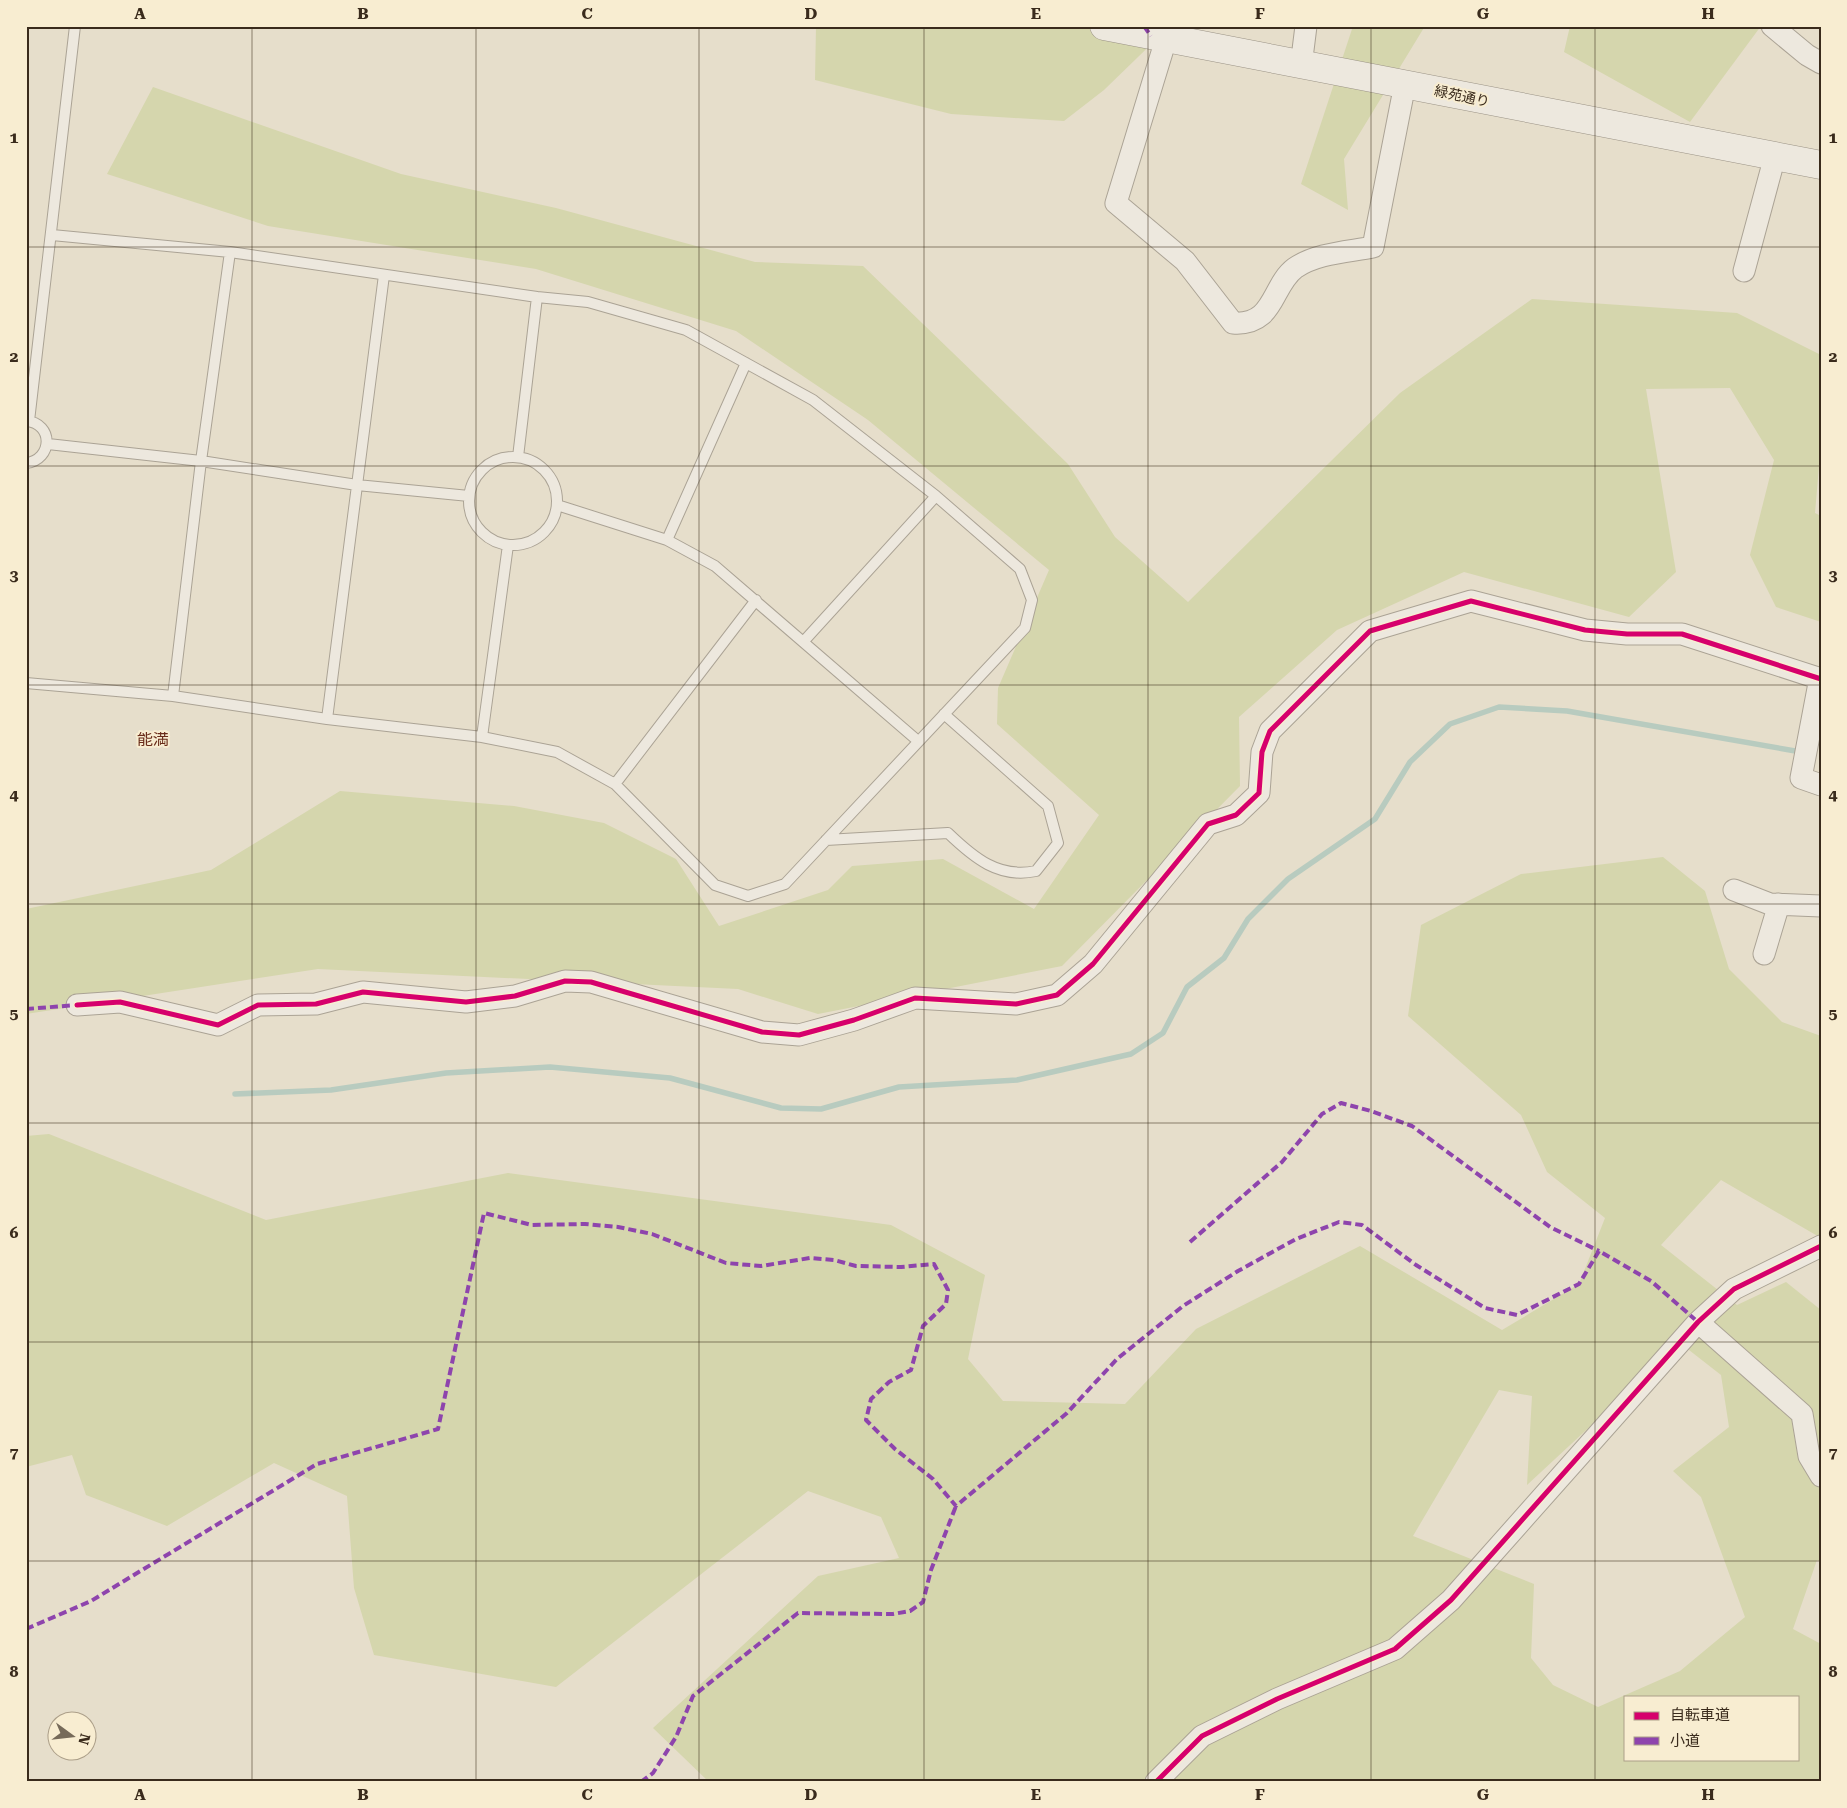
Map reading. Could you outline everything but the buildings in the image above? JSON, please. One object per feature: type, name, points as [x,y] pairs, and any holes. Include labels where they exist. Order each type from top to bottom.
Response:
[{"type":"street","name":"緑苑通り","points":[[1104,26],[1169,33],[1301,66],[1405,84],[1821,165]]},
{"type":"street","points":[[1301,66],[1306,26]]},
{"type":"street","points":[[1772,26],[1807,56],[1821,63]]},
{"type":"street","points":[[1169,33],[1116,203],[1185,261],[1233,323],[1247,324],[1262,316],[1293,270],[1312,259],[1373,247],[1405,84]]},
{"type":"street","points":[[1744,271],[1775,156]]},
{"type":"street","points":[[77,1005],[120,1002],[218,1025],[258,1005],[316,1004],[363,992],[466,1002],[515,996],[565,981],[591,982],[762,1032],[799,1035],[854,1020],[915,998],[1016,1004],[1057,996],[1092,964],[1208,824],[1236,815],[1259,793],[1262,752],[1270,731],[1370,632],[1471,601],[1585,630],[1627,634],[1682,634],[1820,678],[1801,778],[1821,785]]},
{"type":"street","points":[[1734,890],[1770,904],[1821,906]]},
{"type":"street","points":[[1764,954],[1779,904]]},
{"type":"street","points":[[1156,1782],[1202,1736],[1277,1699],[1395,1649],[1451,1600],[1698,1322],[1734,1289],[1821,1246]]},
{"type":"street","points":[[1698,1322],[1802,1414],[1809,1456],[1821,1476]]},
{"type":"lane","points":[[26,463],[40,458],[46,452],[48,444],[43,428],[27,421],[52,235],[75,26]]},
{"type":"lane","points":[[26,683],[173,696],[327,718],[482,737],[557,752],[615,784],[714,885],[748,896],[785,884],[1025,628],[1032,600],[1020,569],[936,496],[813,400],[686,330],[588,302],[537,297],[230,252],[52,235]]},
{"type":"lane","points":[[173,696],[201,461],[230,252]]},
{"type":"lane","points":[[327,718],[384,275]]},
{"type":"lane","points":[[518,457],[537,297]]},
{"type":"lane","points":[[667,540],[746,363]]},
{"type":"lane","points":[[48,444],[201,461],[357,485],[469,496]]},
{"type":"lane","points":[[518,457],[534,462],[547,473],[556,488],[557,506],[552,522],[541,535],[526,544],[508,545],[492,540],[479,529],[471,514],[469,496],[474,480],[485,466],[500,458],[518,457]]},
{"type":"lane","points":[[804,641],[936,496]]},
{"type":"lane","points":[[557,506],[667,540],[715,566],[918,741]]},
{"type":"lane","points":[[482,737],[508,545]]},
{"type":"lane","points":[[615,784],[756,600]]},
{"type":"lane","points":[[826,840],[948,833],[970,854],[1002,871],[1021,874],[1036,871],[1058,843],[1048,806],[944,714]]},
{"type":"green space","points":[[816,26],[1170,26],[1104,90],[1064,121],[951,114],[815,80]]},
{"type":"green space","points":[[1353,26],[1425,26],[1344,159],[1348,210],[1301,184]]},
{"type":"green space","points":[[1570,26],[1761,26],[1690,122],[1564,52]]},
{"type":"green space","points":[[153,87],[401,174],[556,208],[755,262],[863,266],[1068,464],[1115,537],[1188,602],[1400,393],[1532,299],[1737,313],[1821,355],[1821,443],[1815,513],[1821,516],[1821,622],[1776,607],[1750,555],[1774,460],[1730,388],[1646,389],[1676,572],[1629,617],[1464,572],[1337,630],[1239,717],[1240,786],[1062,966],[818,1014],[738,989],[318,969],[26,1014],[26,909],[211,870],[340,791],[514,806],[604,823],[676,859],[719,926],[828,890],[852,866],[943,859],[1034,909],[1099,815],[997,724],[998,688],[1049,570],[868,420],[736,331],[536,269],[268,226],[107,174]]},
{"type":"green space","points":[[1663,857],[1705,891],[1729,969],[1782,1022],[1821,1036],[1821,1238],[1721,1180],[1661,1245],[1737,1305],[1786,1282],[1821,1310],[1821,1562],[1817,1560],[1793,1629],[1821,1644],[1821,1782],[709,1782],[653,1728],[818,1576],[899,1558],[881,1517],[808,1491],[556,1687],[374,1655],[354,1588],[347,1496],[274,1463],[167,1526],[86,1495],[72,1455],[26,1467],[26,1136],[49,1134],[266,1220],[508,1173],[891,1225],[985,1275],[968,1359],[1003,1401],[1125,1404],[1196,1329],[1360,1246],[1502,1330],[1579,1284],[1605,1218],[1547,1172],[1521,1115],[1408,1016],[1421,925],[1521,874]],"holes":[[[1680,1343],[1721,1375],[1729,1427],[1673,1471],[1701,1497],[1745,1617],[1680,1671],[1598,1707],[1553,1685],[1531,1658],[1534,1584],[1413,1536],[1499,1390],[1532,1396],[1527,1485]]]},
{"type":"waterway","points":[[235,1094],[331,1090],[446,1073],[550,1067],[670,1078],[781,1108],[821,1109],[899,1087],[1017,1080],[1131,1054],[1163,1033],[1187,987],[1224,958],[1248,919],[1288,879],[1375,819],[1410,762],[1450,724],[1499,707],[1567,711],[1801,752]]},
{"type":"marked path","points":[[1144,26],[1151,36]]},
{"type":"marked path","points":[[26,1009],[77,1005]]},
{"type":"marked path","points":[[1190,1242],[1282,1162],[1322,1114],[1341,1103],[1371,1111],[1412,1126],[1550,1227],[1599,1251]]},
{"type":"marked path","points":[[26,1629],[91,1601],[317,1464],[438,1429],[484,1213],[532,1225],[585,1224],[618,1227],[652,1234],[726,1263],[761,1266],[810,1258],[834,1260],[856,1266],[901,1267],[934,1264],[948,1290],[946,1304],[923,1326],[911,1370],[889,1382],[871,1399],[866,1420],[895,1449],[933,1479],[956,1506],[1067,1413],[1117,1359],[1183,1306],[1238,1271],[1296,1239],[1339,1222],[1362,1225],[1416,1265],[1485,1308],[1517,1315],[1579,1284],[1599,1251],[1651,1281],[1698,1322]]},
{"type":"marked path","points":[[641,1782],[653,1773],[676,1737],[693,1696],[798,1613],[893,1614],[910,1611],[923,1602],[931,1570],[956,1506]]},
{"type":"cycle path","points":[[77,1005],[120,1002],[218,1025],[258,1005],[316,1004],[363,992],[466,1002],[515,996],[565,981],[591,982],[762,1032],[799,1035],[854,1020],[915,998],[1016,1004],[1057,995],[1093,964],[1208,824],[1236,815],[1259,793],[1262,752],[1270,731],[1370,631],[1471,601],[1585,630],[1627,634],[1682,634],[1821,679]]},
{"type":"cycle path","points":[[1156,1782],[1202,1736],[1277,1699],[1395,1649],[1451,1600],[1698,1322],[1734,1289],[1821,1246]]},
{"type":"district","name":"能満","points":[[153,739]]}]
